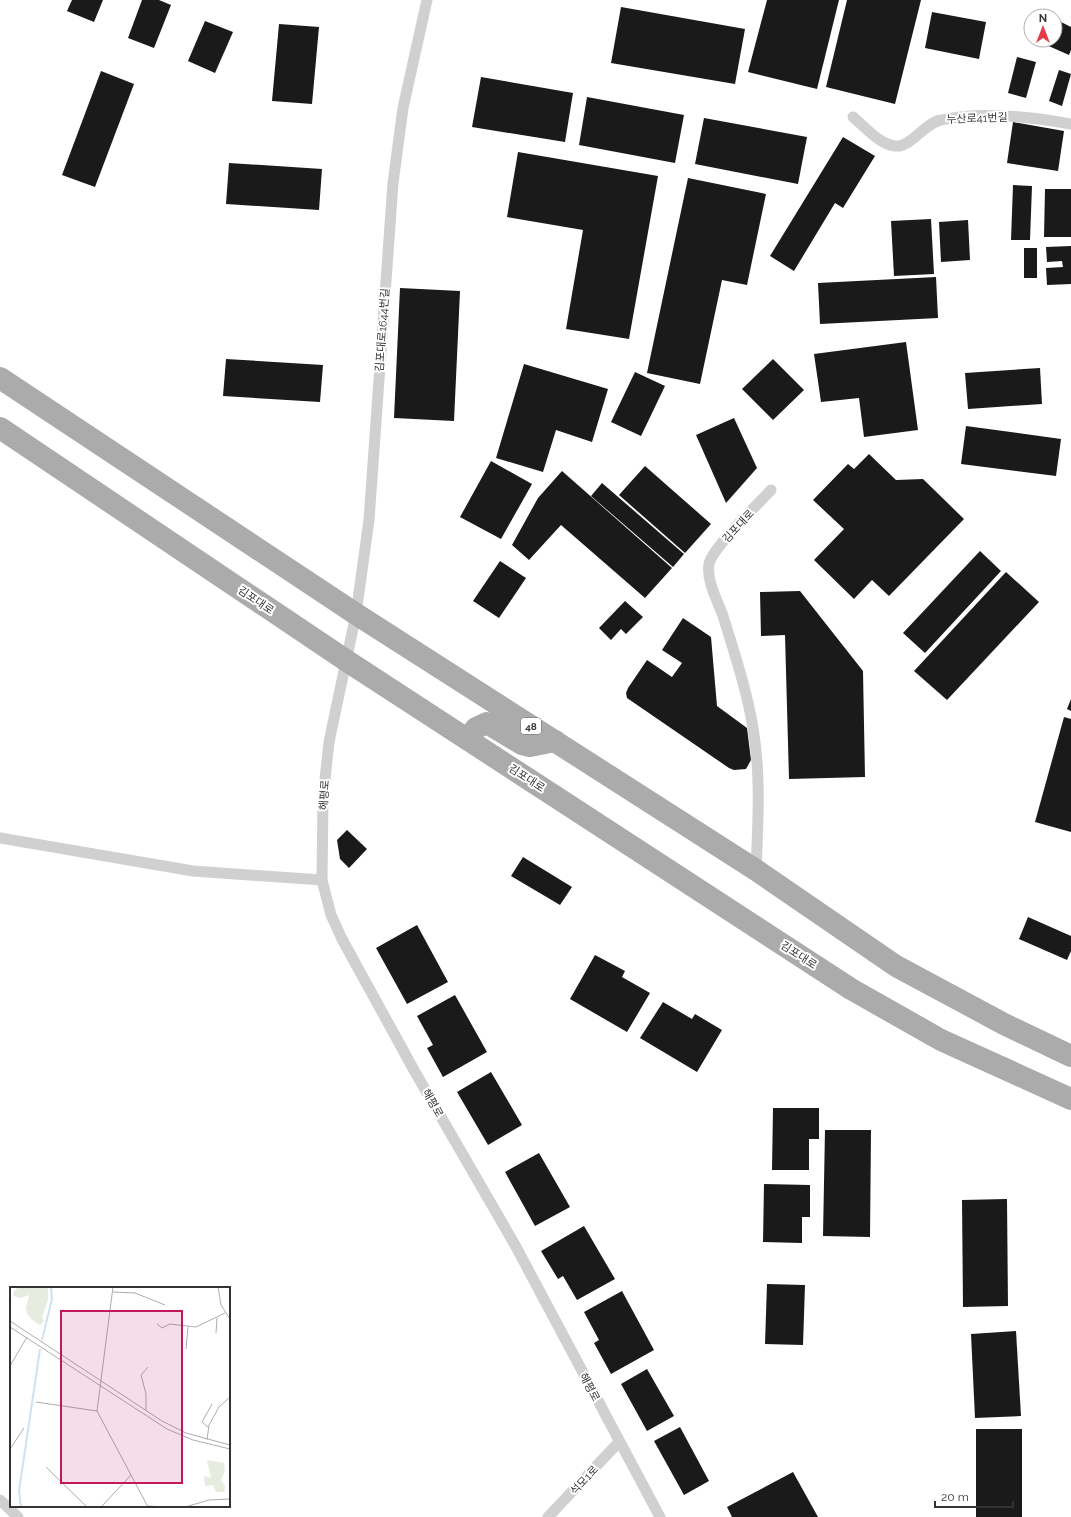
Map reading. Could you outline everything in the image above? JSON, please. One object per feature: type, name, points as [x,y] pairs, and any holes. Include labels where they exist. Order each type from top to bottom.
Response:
[{"type":"main road","name":"48","points":[[0,378],[356,614],[756,870],[896,966],[1004,1024],[1071,1056]]},
{"type":"main road","name":"김포대로","points":[[0,428],[347,661],[851,989],[941,1040],[1071,1099]]},
{"type":"main road","points":[[468,739],[476,728],[487,723],[522,744],[530,746],[554,741]]},
{"type":"lane","name":"김포대로1644번길","points":[[347,661],[356,614],[369,513],[393,183],[403,108],[427,0]]},
{"type":"lane","name":"누산로41번길","points":[[853,117],[882,141],[894,146],[904,146],[928,125],[939,120],[967,116],[1030,117],[1071,124]]},
{"type":"lane","name":"김포대로","points":[[756,870],[759,802],[753,728],[728,632],[709,576],[709,563],[719,547],[771,490]]},
{"type":"lane","name":"해평로","points":[[347,661],[328,742],[323,798],[322,880],[331,914],[345,945],[515,1245],[660,1517]]},
{"type":"lane","points":[[0,838],[193,871],[322,880]]},
{"type":"lane","name":"석모1로","points":[[548,1517],[619,1442]]},
{"type":"lane","points":[[0,1500],[18,1517]]},
{"type":"building","points":[[72,0],[103,0],[94,22],[67,11]]},
{"type":"building","points":[[142,0],[159,0],[171,5],[154,48],[128,38]]},
{"type":"building","points":[[767,0],[839,0],[817,89],[748,72]]},
{"type":"building","points":[[847,0],[921,0],[895,104],[826,87]]},
{"type":"building","points":[[621,7],[745,29],[735,84],[611,63]]},
{"type":"building","points":[[932,12],[986,22],[979,59],[925,48]]},
{"type":"building","points":[[205,21],[233,32],[215,73],[188,61]]},
{"type":"building","points":[[1063,23],[1071,27],[1071,50],[1069,55],[1053,48],[1063,48]]},
{"type":"building","points":[[279,24],[319,27],[312,104],[272,101]]},
{"type":"building","points":[[1017,57],[1036,62],[1026,98],[1008,93]]},
{"type":"building","points":[[1059,70],[1071,74],[1062,106],[1049,101]]},
{"type":"building","points":[[101,71],[134,84],[95,187],[62,175]]},
{"type":"building","points":[[481,77],[573,93],[565,142],[472,127]]},
{"type":"building","points":[[587,97],[684,115],[675,163],[579,145]]},
{"type":"building","points":[[704,118],[807,137],[798,184],[695,164]]},
{"type":"building","points":[[1013,122],[1064,131],[1058,171],[1007,163]]},
{"type":"building","points":[[843,137],[875,156],[843,208],[835,203],[794,271],[770,256]]},
{"type":"building","points":[[518,152],[658,176],[629,339],[566,329],[583,230],[507,217]]},
{"type":"building","points":[[229,163],[322,169],[319,210],[226,204]]},
{"type":"building","points":[[688,178],[766,194],[747,285],[722,280],[700,384],[647,373]]},
{"type":"building","points":[[1013,185],[1032,186],[1030,240],[1011,240]]},
{"type":"building","points":[[1045,189],[1071,189],[1071,237],[1044,237]]},
{"type":"building","points":[[931,219],[934,274],[894,276],[891,221]]},
{"type":"building","points":[[968,220],[970,260],[941,262],[939,222]]},
{"type":"building","points":[[1071,246],[1071,284],[1047,285],[1046,268],[1063,267],[1062,261],[1047,262],[1046,247]]},
{"type":"building","points":[[1024,248],[1037,248],[1037,278],[1024,278]]},
{"type":"building","points":[[936,277],[938,318],[820,324],[818,283]]},
{"type":"building","points":[[400,288],[460,291],[454,421],[394,418]]},
{"type":"building","points":[[906,342],[918,430],[864,437],[859,398],[821,402],[814,354]]},
{"type":"building","points":[[226,359],[323,365],[320,402],[223,396]]},
{"type":"building","points":[[773,359],[804,390],[773,420],[742,389]]},
{"type":"building","points":[[524,364],[608,389],[592,442],[556,430],[543,472],[496,458]]},
{"type":"building","points":[[1040,368],[1042,404],[968,409],[965,373]]},
{"type":"building","points":[[635,372],[665,386],[641,436],[611,422]]},
{"type":"building","points":[[734,418],[757,468],[726,503],[696,435]]},
{"type":"building","points":[[966,426],[1061,439],[1056,476],[961,464]]},
{"type":"building","points":[[869,454],[896,480],[923,479],[964,519],[889,596],[872,580],[854,599],[814,560],[844,529],[813,500],[848,464],[854,469]]},
{"type":"building","points":[[491,461],[532,484],[501,539],[460,517]]},
{"type":"building","points":[[645,466],[711,524],[685,553],[619,495]]},
{"type":"building","points":[[562,471],[672,568],[645,598],[561,525],[529,560],[512,545],[538,498]]},
{"type":"building","points":[[602,483],[684,554],[673,567],[591,496]]},
{"type":"building","points":[[980,551],[1001,571],[925,653],[903,633]]},
{"type":"building","points":[[500,561],[526,578],[499,618],[473,601]]},
{"type":"building","points":[[1006,572],[1039,602],[947,700],[914,671]]},
{"type":"building","points":[[800,591],[863,671],[865,777],[789,779],[785,635],[761,636],[760,592]]},
{"type":"building","points":[[625,601],[643,617],[626,634],[621,629],[611,640],[599,628]]},
{"type":"building","points":[[683,618],[711,637],[717,706],[747,728],[751,760],[746,769],[734,770],[729,768],[627,698],[626,693],[628,688],[647,660],[672,677],[682,663],[662,650]]},
{"type":"building","points":[[1071,699],[1071,711],[1067,709]]},
{"type":"building","points":[[1064,717],[1071,719],[1071,832],[1035,822]]},
{"type":"building","points":[[347,830],[367,849],[349,868],[340,859],[337,840]]},
{"type":"building","points":[[523,857],[572,887],[560,905],[511,876]]},
{"type":"building","points":[[1028,917],[1071,936],[1071,951],[1067,960],[1019,939]]},
{"type":"building","points":[[417,925],[448,982],[407,1004],[376,948]]},
{"type":"building","points":[[595,955],[625,971],[622,977],[650,993],[627,1032],[570,999]]},
{"type":"building","points":[[455,995],[487,1052],[443,1077],[427,1048],[433,1045],[417,1016]]},
{"type":"building","points":[[663,1002],[692,1019],[695,1014],[722,1030],[697,1072],[640,1038]]},
{"type":"building","points":[[491,1072],[522,1125],[488,1145],[457,1092]]},
{"type":"building","points":[[773,1108],[819,1108],[819,1139],[809,1139],[809,1170],[772,1170]]},
{"type":"building","points":[[825,1130],[871,1130],[870,1237],[823,1236]]},
{"type":"building","points":[[539,1153],[570,1207],[535,1226],[505,1172]]},
{"type":"building","points":[[764,1184],[810,1185],[810,1217],[802,1217],[802,1243],[763,1242]]},
{"type":"building","points":[[1007,1199],[1008,1306],[963,1307],[962,1200]]},
{"type":"building","points":[[584,1226],[615,1279],[577,1300],[563,1276],[558,1279],[541,1251]]},
{"type":"building","points":[[767,1284],[805,1285],[803,1345],[765,1344]]},
{"type":"building","points":[[622,1291],[654,1350],[611,1374],[594,1343],[599,1340],[584,1312]]},
{"type":"building","points":[[1016,1331],[1021,1416],[975,1418],[971,1334]]},
{"type":"building","points":[[647,1369],[674,1416],[647,1431],[621,1384]]},
{"type":"building","points":[[680,1427],[709,1481],[684,1495],[654,1441]]},
{"type":"building","points":[[976,1429],[1022,1429],[1022,1517],[976,1517]]},
{"type":"building","points":[[793,1472],[818,1517],[732,1517],[727,1507]]}]
